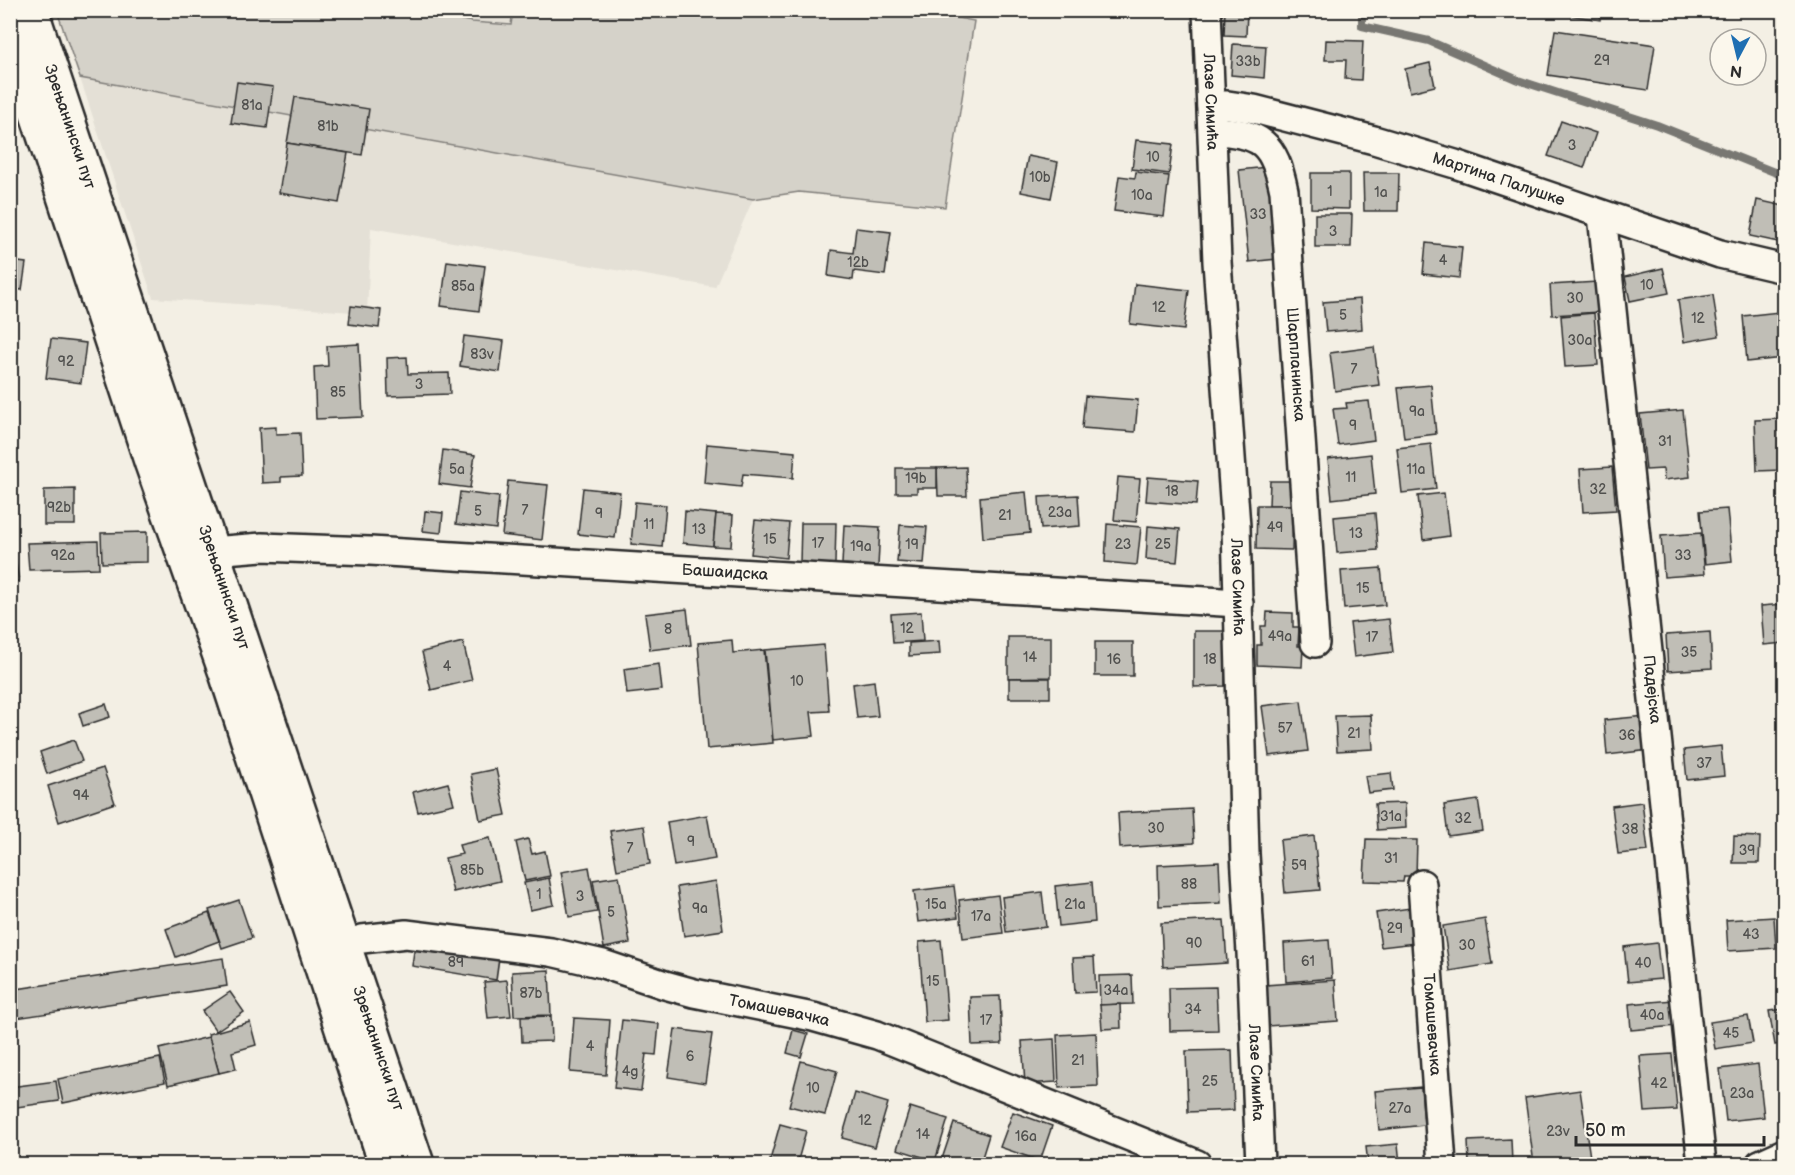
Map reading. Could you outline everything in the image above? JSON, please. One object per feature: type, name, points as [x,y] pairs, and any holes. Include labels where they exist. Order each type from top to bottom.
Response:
[{"type":"main road","name":"Зрењанински пут","points":[[31,10],[417,1164]]},
{"type":"main road","name":"Зрењанински пут","points":[[10,32],[152,464],[226,673],[386,1164]]},
{"type":"street","name":"Лазе Симића","points":[[1207,10],[1217,262],[1236,528],[1244,843],[1252,965],[1260,1164]]},
{"type":"street","name":"Мартина Палушке","points":[[1211,105],[1254,109],[1374,140],[1455,164],[1720,254],[1785,268]]},
{"type":"street","name":"Шарпланинска","points":[[1213,131],[1236,133],[1258,139],[1270,150],[1277,161],[1284,191],[1315,643]]},
{"type":"street","name":"Падејска","points":[[1602,215],[1702,1164]]},
{"type":"street","name":"Башаидска","points":[[212,551],[262,547],[370,551],[1239,603]]},
{"type":"street","name":"Томашевачка","points":[[1422,884],[1442,1164]]},
{"type":"street","name":"Томашевачка","points":[[342,944],[362,939],[406,934],[551,952],[613,967],[665,986],[813,1017],[877,1035],[1197,1164]]},
{"type":"street","points":[[1760,1164],[1785,1153]]},
{"type":"shaded area","points":[[415,10],[472,22],[511,25],[513,10],[916,10],[974,21],[945,207],[799,192],[753,199],[80,78],[57,11]]},
{"type":"shaded area","points":[[415,11],[513,11],[512,25],[472,22]]},
{"type":"shaded area","points":[[80,78],[753,199],[715,287],[371,228],[367,313],[153,298]]},
{"type":"building","points":[[1225,10],[1247,10],[1246,36],[1224,35]]},
{"type":"building","points":[[1562,10],[1601,10],[1600,20],[1561,14]]},
{"type":"building","points":[[1555,30],[1655,45],[1648,90],[1548,75]]},
{"type":"building","points":[[1326,40],[1363,41],[1361,80],[1345,79],[1346,60],[1325,60]]},
{"type":"building","points":[[1233,44],[1266,46],[1264,78],[1231,75]]},
{"type":"building","points":[[1430,63],[1435,86],[1410,92],[1405,69]]},
{"type":"building","points":[[237,82],[273,87],[267,128],[231,123]]},
{"type":"building","points":[[295,97],[369,109],[362,155],[287,143]]},
{"type":"building","points":[[1561,121],[1596,133],[1584,168],[1548,156]]},
{"type":"building","points":[[1136,140],[1173,144],[1169,174],[1132,169]]},
{"type":"building","points":[[287,143],[348,153],[339,203],[279,193]]},
{"type":"building","points":[[1028,156],[1058,162],[1051,198],[1021,192]]},
{"type":"building","points":[[1267,167],[1277,259],[1249,262],[1239,170]]},
{"type":"building","points":[[1136,172],[1169,176],[1164,217],[1114,211],[1119,176],[1135,178]]},
{"type":"building","points":[[1311,173],[1349,173],[1349,209],[1311,208]]},
{"type":"building","points":[[1363,173],[1399,173],[1398,211],[1364,211]]},
{"type":"building","points":[[1757,200],[1784,206],[1783,243],[1750,236]]},
{"type":"building","points":[[1315,214],[1352,214],[1351,247],[1315,247]]},
{"type":"building","points":[[856,228],[891,232],[885,275],[854,271],[853,280],[828,276],[831,250],[853,253]]},
{"type":"building","points":[[1426,243],[1462,247],[1459,278],[1423,274]]},
{"type":"building","points":[[10,261],[26,263],[22,290],[10,289]]},
{"type":"building","points":[[447,261],[485,266],[479,311],[441,306]]},
{"type":"building","points":[[1663,268],[1669,293],[1630,301],[1625,277]]},
{"type":"building","points":[[1597,282],[1599,312],[1552,315],[1550,285]]},
{"type":"building","points":[[1135,284],[1189,290],[1184,330],[1130,324]]},
{"type":"building","points":[[1713,295],[1719,336],[1684,342],[1678,300]]},
{"type":"building","points":[[1360,299],[1362,329],[1326,332],[1323,302]]},
{"type":"building","points":[[351,306],[381,310],[379,328],[349,324]]},
{"type":"building","points":[[1779,312],[1783,358],[1747,362],[1743,316]]},
{"type":"building","points":[[1594,313],[1598,365],[1565,367],[1561,316]]},
{"type":"building","points":[[464,336],[504,341],[500,372],[460,366]]},
{"type":"building","points":[[51,339],[86,343],[81,383],[46,378]]},
{"type":"building","points":[[359,344],[363,417],[316,419],[314,367],[328,366],[327,346]]},
{"type":"building","points":[[1374,347],[1379,385],[1335,391],[1330,353]]},
{"type":"building","points":[[407,357],[408,374],[449,373],[450,394],[388,396],[387,358]]},
{"type":"building","points":[[1431,385],[1436,434],[1404,438],[1398,388]]},
{"type":"building","points":[[1085,396],[1138,400],[1135,432],[1082,428]]},
{"type":"building","points":[[1369,401],[1374,440],[1338,445],[1333,409],[1347,408],[1346,403]]},
{"type":"building","points":[[1683,410],[1690,477],[1664,480],[1663,469],[1646,470],[1640,414]]},
{"type":"building","points":[[1780,419],[1782,470],[1757,471],[1755,420]]},
{"type":"building","points":[[276,427],[276,434],[300,433],[302,476],[281,477],[281,482],[262,483],[259,428]]},
{"type":"building","points":[[707,444],[795,452],[793,478],[743,474],[741,487],[704,483]]},
{"type":"building","points":[[1431,444],[1436,489],[1402,493],[1397,448]]},
{"type":"building","points":[[443,450],[475,455],[470,488],[439,484]]},
{"type":"building","points":[[1371,454],[1375,494],[1332,499],[1328,459]]},
{"type":"building","points":[[966,467],[967,496],[938,496],[937,468]]},
{"type":"building","points":[[1612,467],[1616,510],[1583,512],[1580,469]]},
{"type":"building","points":[[896,468],[937,468],[937,488],[917,488],[917,493],[896,493]]},
{"type":"building","points":[[1118,477],[1140,479],[1136,522],[1114,520]]},
{"type":"building","points":[[1148,477],[1198,481],[1196,505],[1146,501]]},
{"type":"building","points":[[508,481],[548,485],[542,540],[502,535]]},
{"type":"building","points":[[1270,481],[1294,481],[1293,505],[1269,505]]},
{"type":"building","points":[[583,488],[620,492],[615,538],[578,534]]},
{"type":"building","points":[[75,489],[75,525],[44,525],[44,490]]},
{"type":"building","points":[[460,492],[499,497],[496,529],[456,524]]},
{"type":"building","points":[[1026,492],[1030,533],[983,538],[980,497]]},
{"type":"building","points":[[1444,493],[1449,536],[1423,540],[1418,496]]},
{"type":"building","points":[[1078,495],[1080,526],[1041,529],[1039,497]]},
{"type":"building","points":[[635,502],[666,505],[662,547],[631,544]]},
{"type":"building","points":[[1257,505],[1293,505],[1292,550],[1256,549]]},
{"type":"building","points":[[1727,509],[1732,561],[1705,564],[1700,511]]},
{"type":"building","points":[[425,511],[443,513],[441,533],[423,531]]},
{"type":"building","points":[[685,511],[716,514],[713,546],[683,543]]},
{"type":"building","points":[[1375,513],[1378,550],[1337,553],[1334,517]]},
{"type":"building","points":[[716,514],[733,515],[731,547],[713,546]]},
{"type":"building","points":[[755,520],[789,523],[786,558],[751,554]]},
{"type":"building","points":[[801,523],[836,523],[835,564],[800,563]]},
{"type":"building","points":[[1107,524],[1141,527],[1137,565],[1105,562]]},
{"type":"building","points":[[844,525],[880,527],[878,566],[842,564]]},
{"type":"building","points":[[900,525],[927,527],[924,564],[897,562]]},
{"type":"building","points":[[1148,526],[1180,529],[1177,562],[1146,559]]},
{"type":"building","points":[[147,532],[147,562],[102,563],[101,533]]},
{"type":"building","points":[[1701,533],[1705,574],[1664,577],[1661,536]]},
{"type":"building","points":[[12,539],[19,581],[10,583],[10,540]]},
{"type":"building","points":[[98,541],[99,568],[29,570],[27,543]]},
{"type":"building","points":[[1381,568],[1385,605],[1344,609],[1341,571]]},
{"type":"building","points":[[1784,604],[1784,643],[1764,645],[1761,606]]},
{"type":"building","points":[[687,609],[691,645],[650,650],[645,614]]},
{"type":"building","points":[[921,612],[923,641],[893,643],[891,614]]},
{"type":"building","points":[[1267,612],[1293,613],[1293,627],[1299,627],[1298,646],[1303,646],[1302,667],[1257,665],[1257,645],[1261,645],[1261,626],[1266,626]]},
{"type":"building","points":[[1389,619],[1393,652],[1354,657],[1350,623]]},
{"type":"building","points":[[1194,631],[1225,631],[1225,686],[1194,687]]},
{"type":"building","points":[[1710,632],[1712,668],[1668,671],[1666,635]]},
{"type":"building","points":[[1008,637],[1051,637],[1051,677],[1008,678]]},
{"type":"building","points":[[732,640],[733,653],[764,650],[773,743],[707,749],[698,643]]},
{"type":"building","points":[[939,641],[940,654],[909,656],[909,643]]},
{"type":"building","points":[[463,642],[472,680],[431,690],[422,652]]},
{"type":"building","points":[[1095,642],[1133,642],[1133,676],[1095,676]]},
{"type":"building","points":[[824,645],[829,711],[811,712],[814,736],[773,740],[765,650]]},
{"type":"building","points":[[659,664],[662,690],[627,694],[624,669]]},
{"type":"building","points":[[1009,678],[1050,678],[1050,698],[1009,698]]},
{"type":"building","points":[[874,681],[878,716],[857,718],[853,684]]},
{"type":"building","points":[[1301,701],[1308,751],[1269,756],[1262,706]]},
{"type":"building","points":[[106,704],[110,717],[83,726],[79,713]]},
{"type":"building","points":[[1371,715],[1373,749],[1337,751],[1335,716]]},
{"type":"building","points":[[1646,716],[1650,750],[1607,755],[1604,720]]},
{"type":"building","points":[[74,740],[82,761],[47,774],[40,752]]},
{"type":"building","points":[[1721,746],[1724,776],[1687,780],[1684,750]]},
{"type":"building","points":[[103,768],[115,803],[59,822],[48,786]]},
{"type":"building","points":[[496,769],[506,815],[480,820],[471,774]]},
{"type":"building","points":[[1391,773],[1393,790],[1368,793],[1365,776]]},
{"type":"building","points":[[448,783],[454,804],[418,812],[413,792]]},
{"type":"building","points":[[1478,800],[1483,831],[1448,836],[1444,805]]},
{"type":"building","points":[[1642,802],[1648,851],[1618,854],[1612,806]]},
{"type":"building","points":[[1405,803],[1406,828],[1377,830],[1375,804]]},
{"type":"building","points":[[1192,809],[1194,843],[1120,848],[1118,813]]},
{"type":"building","points":[[707,815],[715,859],[674,866],[667,822]]},
{"type":"building","points":[[644,826],[650,864],[617,870],[610,831]]},
{"type":"building","points":[[1314,836],[1320,890],[1285,893],[1280,840]]},
{"type":"building","points":[[1734,836],[1760,837],[1759,863],[1733,863]]},
{"type":"building","points":[[490,838],[500,881],[453,892],[445,858],[462,854],[459,845]]},
{"type":"building","points":[[528,839],[532,854],[545,851],[550,876],[525,881],[516,842]]},
{"type":"building","points":[[1366,839],[1417,840],[1416,876],[1404,876],[1403,882],[1364,881]]},
{"type":"building","points":[[1219,862],[1221,903],[1159,906],[1158,865]]},
{"type":"building","points":[[589,867],[597,912],[569,917],[561,872]]},
{"type":"building","points":[[619,876],[630,943],[604,948],[593,880]]},
{"type":"building","points":[[1784,877],[1784,903],[1781,903],[1779,878]]},
{"type":"building","points":[[549,878],[554,905],[530,910],[524,883]]},
{"type":"building","points":[[716,881],[723,930],[684,936],[677,887]]},
{"type":"building","points":[[1092,882],[1095,922],[1059,926],[1055,886]]},
{"type":"building","points":[[954,886],[958,917],[918,922],[914,891]]},
{"type":"building","points":[[1042,892],[1046,927],[1006,932],[1002,897]]},
{"type":"building","points":[[998,895],[1003,933],[963,938],[959,900]]},
{"type":"building","points":[[239,900],[252,938],[222,948],[209,910]]},
{"type":"building","points":[[1410,908],[1415,943],[1381,947],[1376,913]]},
{"type":"building","points":[[209,913],[219,941],[176,957],[166,929]]},
{"type":"building","points":[[1774,917],[1776,948],[1728,951],[1726,920]]},
{"type":"building","points":[[1485,919],[1492,964],[1450,971],[1443,926]]},
{"type":"building","points":[[1224,920],[1227,963],[1163,967],[1161,923]]},
{"type":"building","points":[[941,940],[948,1020],[925,1022],[919,942]]},
{"type":"building","points":[[1329,940],[1332,978],[1286,982],[1284,943]]},
{"type":"building","points":[[1657,943],[1661,979],[1628,982],[1624,947]]},
{"type":"building","points":[[415,944],[499,958],[496,980],[412,966]]},
{"type":"building","points":[[1094,957],[1096,992],[1075,993],[1073,958]]},
{"type":"building","points":[[223,958],[227,986],[10,1019],[10,990]]},
{"type":"building","points":[[549,970],[551,1015],[514,1016],[512,972]]},
{"type":"building","points":[[1132,975],[1133,1004],[1100,1005],[1099,976]]},
{"type":"building","points":[[507,980],[511,1016],[488,1018],[484,982]]},
{"type":"building","points":[[1335,980],[1338,1021],[1267,1026],[1265,985]]},
{"type":"building","points":[[1216,987],[1218,1030],[1170,1031],[1169,988]]},
{"type":"building","points":[[230,992],[244,1012],[216,1031],[202,1011]]},
{"type":"building","points":[[1000,996],[1002,1044],[972,1045],[970,997]]},
{"type":"building","points":[[1673,1000],[1676,1026],[1631,1030],[1629,1004]]},
{"type":"building","points":[[1120,1004],[1121,1028],[1102,1029],[1100,1005]]},
{"type":"building","points":[[1784,1009],[1784,1043],[1775,1045],[1769,1011]]},
{"type":"building","points":[[551,1016],[552,1041],[522,1042],[521,1017]]},
{"type":"building","points":[[1748,1016],[1753,1043],[1715,1049],[1710,1022]]},
{"type":"building","points":[[574,1018],[610,1020],[606,1075],[570,1072]]},
{"type":"building","points":[[622,1020],[659,1024],[656,1055],[646,1054],[641,1091],[614,1088]]},
{"type":"building","points":[[250,1022],[256,1045],[232,1052],[236,1069],[219,1073],[208,1034]]},
{"type":"building","points":[[675,1029],[712,1034],[705,1083],[668,1077]]},
{"type":"building","points":[[793,1030],[808,1034],[801,1057],[787,1053]]},
{"type":"building","points":[[1096,1033],[1098,1086],[1059,1088],[1057,1035]]},
{"type":"building","points":[[209,1037],[219,1073],[168,1085],[159,1049]]},
{"type":"building","points":[[1054,1039],[1056,1082],[1025,1084],[1022,1041]]},
{"type":"building","points":[[1232,1050],[1234,1110],[1188,1112],[1186,1051]]},
{"type":"building","points":[[1672,1054],[1677,1110],[1645,1112],[1640,1056]]},
{"type":"building","points":[[160,1058],[165,1082],[63,1103],[58,1079]]},
{"type":"building","points":[[801,1061],[837,1071],[825,1115],[789,1106]]},
{"type":"building","points":[[1758,1064],[1764,1117],[1726,1121],[1720,1069]]},
{"type":"building","points":[[56,1081],[59,1101],[10,1108],[10,1087]]},
{"type":"building","points":[[1421,1087],[1424,1125],[1379,1130],[1375,1091]]},
{"type":"building","points":[[1580,1090],[1591,1164],[1534,1164],[1525,1098]]},
{"type":"building","points":[[855,1093],[888,1103],[875,1147],[842,1138]]},
{"type":"building","points":[[910,1107],[948,1119],[935,1161],[897,1149]]},
{"type":"building","points":[[1013,1112],[1052,1126],[1040,1161],[1000,1147]]},
{"type":"building","points":[[954,1123],[989,1135],[980,1164],[960,1164],[942,1159]]},
{"type":"building","points":[[780,1124],[806,1131],[797,1164],[769,1164]]},
{"type":"building","points":[[1511,1139],[1512,1164],[1469,1164],[1468,1141]]},
{"type":"building","points":[[1398,1144],[1400,1164],[1368,1164],[1366,1147]]},
{"type":"waterway","points":[[1362,10],[1362,26],[1429,41],[1518,80],[1657,125],[1784,176]]}]
